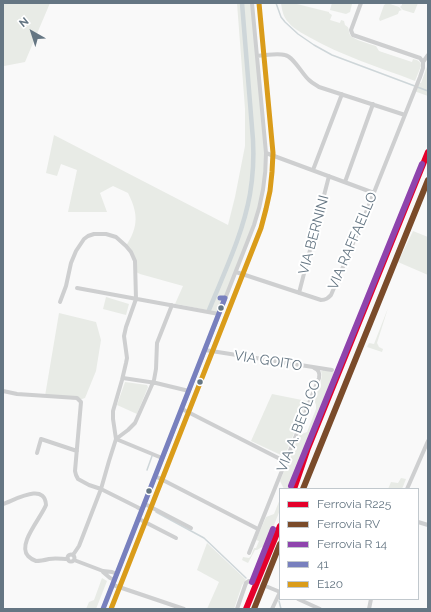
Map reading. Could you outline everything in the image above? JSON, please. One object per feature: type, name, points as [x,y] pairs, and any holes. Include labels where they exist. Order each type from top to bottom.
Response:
[{"type":"street","points":[[103,609],[236,272],[260,206],[265,178],[266,153],[252,3]]},
{"type":"street","points":[[361,3],[351,30],[353,35],[420,58],[423,62],[428,55]]},
{"type":"street","points":[[257,56],[278,54],[287,55],[314,84],[404,115]]},
{"type":"street","name":"VIA RAFFAELLO","points":[[236,272],[321,300],[329,298],[374,193],[418,82],[423,68],[423,62]]},
{"type":"street","points":[[313,170],[342,94]]},
{"type":"street","points":[[345,182],[373,104]]},
{"type":"street","points":[[266,153],[374,193]]},
{"type":"street","name":"VIA BERNINI","points":[[299,293],[329,176]]},
{"type":"street","points":[[60,302],[76,251],[84,239],[88,236],[94,234],[106,234],[116,238],[131,252],[135,261],[136,299],[124,336],[127,358],[123,378],[113,411],[116,439],[101,489],[73,558]]},
{"type":"street","points":[[78,288],[219,314]]},
{"type":"street","points":[[116,439],[135,423],[153,383],[156,369],[158,343],[172,305]]},
{"type":"street","name":"VIA GOITO","points":[[205,350],[332,370]]},
{"type":"street","name":"VIA A. BEOLCO","points":[[248,553],[319,378],[319,372],[314,368]]},
{"type":"street","points":[[123,378],[189,391]]},
{"type":"street","points":[[3,392],[77,398],[81,402],[76,476],[83,482],[101,489],[142,510]]},
{"type":"street","points":[[182,410],[286,462]]},
{"type":"street","points":[[116,439],[162,458]]},
{"type":"street","points":[[37,453],[41,440],[77,451]]},
{"type":"street","points":[[407,488],[428,440]]},
{"type":"street","points":[[156,476],[258,529]]},
{"type":"street","points":[[3,504],[31,493],[39,493],[45,500],[46,505],[25,543],[26,553],[29,557],[41,561],[50,559],[68,559],[69,556],[103,571],[117,574]]},
{"type":"street","points":[[145,504],[191,528]]},
{"type":"street","points":[[139,519],[176,538]]},
{"type":"street","points":[[103,571],[110,578],[115,580]]},
{"type":"street","points":[[237,609],[246,583],[251,581],[255,582]]},
{"type":"street","points":[[113,585],[184,609]]},
{"type":"street","points":[[268,587],[279,592]]},
{"type":"street","points":[[272,609],[279,594]]},
{"type":"street","points":[[300,600],[319,609]]},
{"type":"shaded area","points":[[3,3],[50,3],[25,62],[4,66],[3,68]]},
{"type":"shaded area","points":[[237,3],[251,3],[266,145],[261,202],[219,314],[210,313],[207,310],[175,304],[183,286],[136,272],[135,261],[126,246],[133,232],[136,220],[134,207],[128,193],[113,186],[100,193],[107,212],[68,212],[77,170],[61,164],[57,176],[46,173],[54,135],[228,225],[245,146],[245,109]]},
{"type":"shaded area","points":[[281,3],[293,3],[329,12],[332,15],[330,20],[340,23],[341,20],[344,21],[351,36],[376,46],[379,51],[412,62],[413,59],[418,61],[421,66],[415,81],[348,56],[301,32],[291,25],[285,18]]},
{"type":"shaded area","points":[[332,3],[352,4],[350,12],[346,14],[330,10]]},
{"type":"shaded area","points":[[387,3],[399,7],[402,10],[399,11],[398,14],[380,21],[379,19],[384,5]]},
{"type":"shaded area","points":[[402,3],[418,3],[413,13],[403,10],[400,7]]},
{"type":"shaded area","points":[[428,64],[428,96],[414,91],[418,82],[421,83]]},
{"type":"shaded area","points":[[413,231],[428,237],[428,275],[398,262]]},
{"type":"shaded area","points":[[106,297],[129,304],[126,315],[103,309]]},
{"type":"shaded area","points":[[388,308],[377,343],[379,347],[383,349],[382,352],[367,347],[369,343],[374,344]]},
{"type":"shaded area","points":[[59,313],[96,322],[101,340],[96,371],[85,398],[79,400],[45,396]]},
{"type":"shaded area","points":[[321,371],[334,372],[288,488],[284,488],[280,481],[299,435],[307,432],[316,409],[314,399],[321,381]]},
{"type":"shaded area","points":[[125,382],[147,385],[148,387],[137,414],[117,405]]},
{"type":"shaded area","points":[[272,394],[307,401],[286,453],[283,456],[251,441]]},
{"type":"shaded area","points":[[401,478],[406,479],[402,488],[388,488],[391,482],[398,483]]},
{"type":"shaded area","points":[[279,502],[279,512],[264,550],[262,547],[255,550],[248,563],[242,560],[243,557],[249,558],[251,556],[259,541],[256,540],[266,517],[274,514]]},
{"type":"shaded area","points":[[207,543],[246,580],[242,585],[234,609],[207,609],[219,582],[197,570]]},
{"type":"shaded area","points":[[102,578],[107,581],[96,609],[86,609],[89,602],[94,600]]},
{"type":"waterway","points":[[209,310],[227,268],[243,224],[252,180],[253,140],[242,3]]},
{"type":"waterway","points":[[276,3],[281,17],[285,22],[298,34],[314,45],[332,55],[428,91]]},
{"type":"waterway","points":[[147,470],[152,456]]},
{"type":"waterway","points":[[156,512],[204,538],[246,578]]},
{"type":"waterway","points":[[279,601],[281,609]]},
{"type":"tunnel","points":[[255,582],[268,587]]},
{"type":"rail line","name":"R225","points":[[294,488],[308,448],[428,152]]},
{"type":"rail line","name":"RV","points":[[303,488],[428,180]]},
{"type":"rail line","name":"R225","points":[[246,609],[279,528]]},
{"type":"rail line","name":"RV","points":[[254,609],[279,546]]},
{"type":"transit line","name":"E120","points":[[111,609],[261,228],[266,209],[270,191],[273,153],[259,3]]},
{"type":"transit line","points":[[291,486],[422,164]]},
{"type":"transit line","name":"41","points":[[103,609],[225,298],[220,298]]},
{"type":"transit line","points":[[252,582],[273,529]]}]
